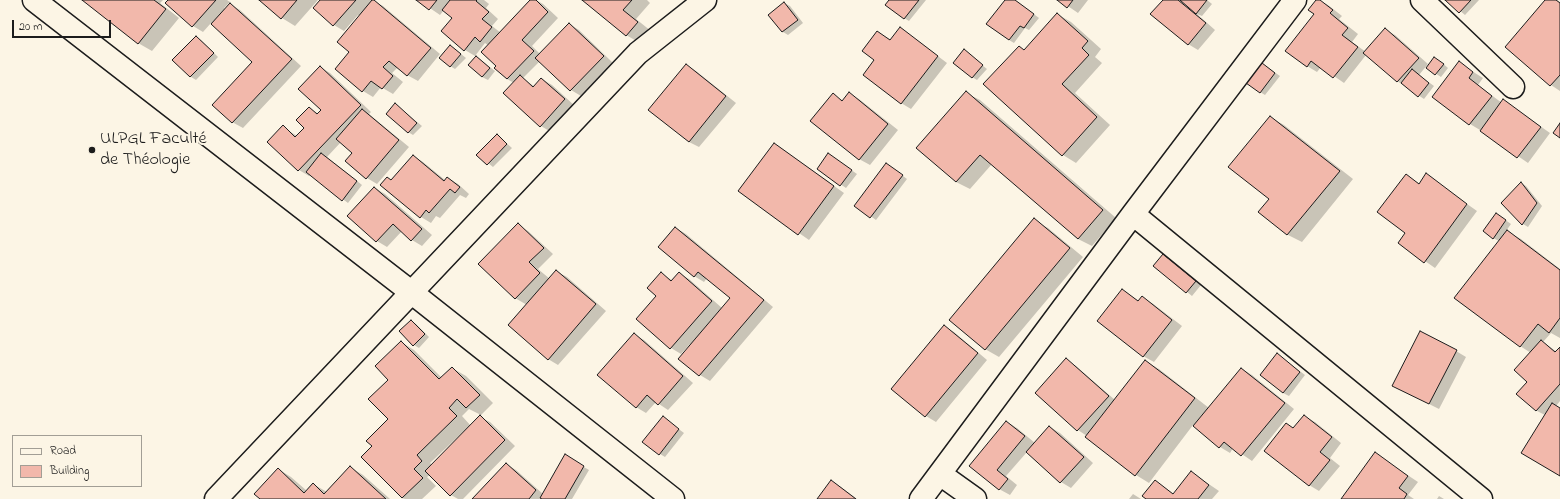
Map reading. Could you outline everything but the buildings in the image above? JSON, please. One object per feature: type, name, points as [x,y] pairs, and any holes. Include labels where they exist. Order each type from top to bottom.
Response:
[{"type":"street","points":[[34,0],[411,292],[673,499]]},
{"type":"street","points":[[216,499],[638,53],[705,0]]},
{"type":"street","points":[[921,499],[1133,214],[1296,0]]},
{"type":"street","points":[[1422,0],[1513,87]]},
{"type":"street","points":[[1133,214],[1481,499]]},
{"type":"street","points":[[940,474],[975,499]]},
{"type":"place","name":"ULPGL Faculté de Théologie","points":[[92,150]]}]
